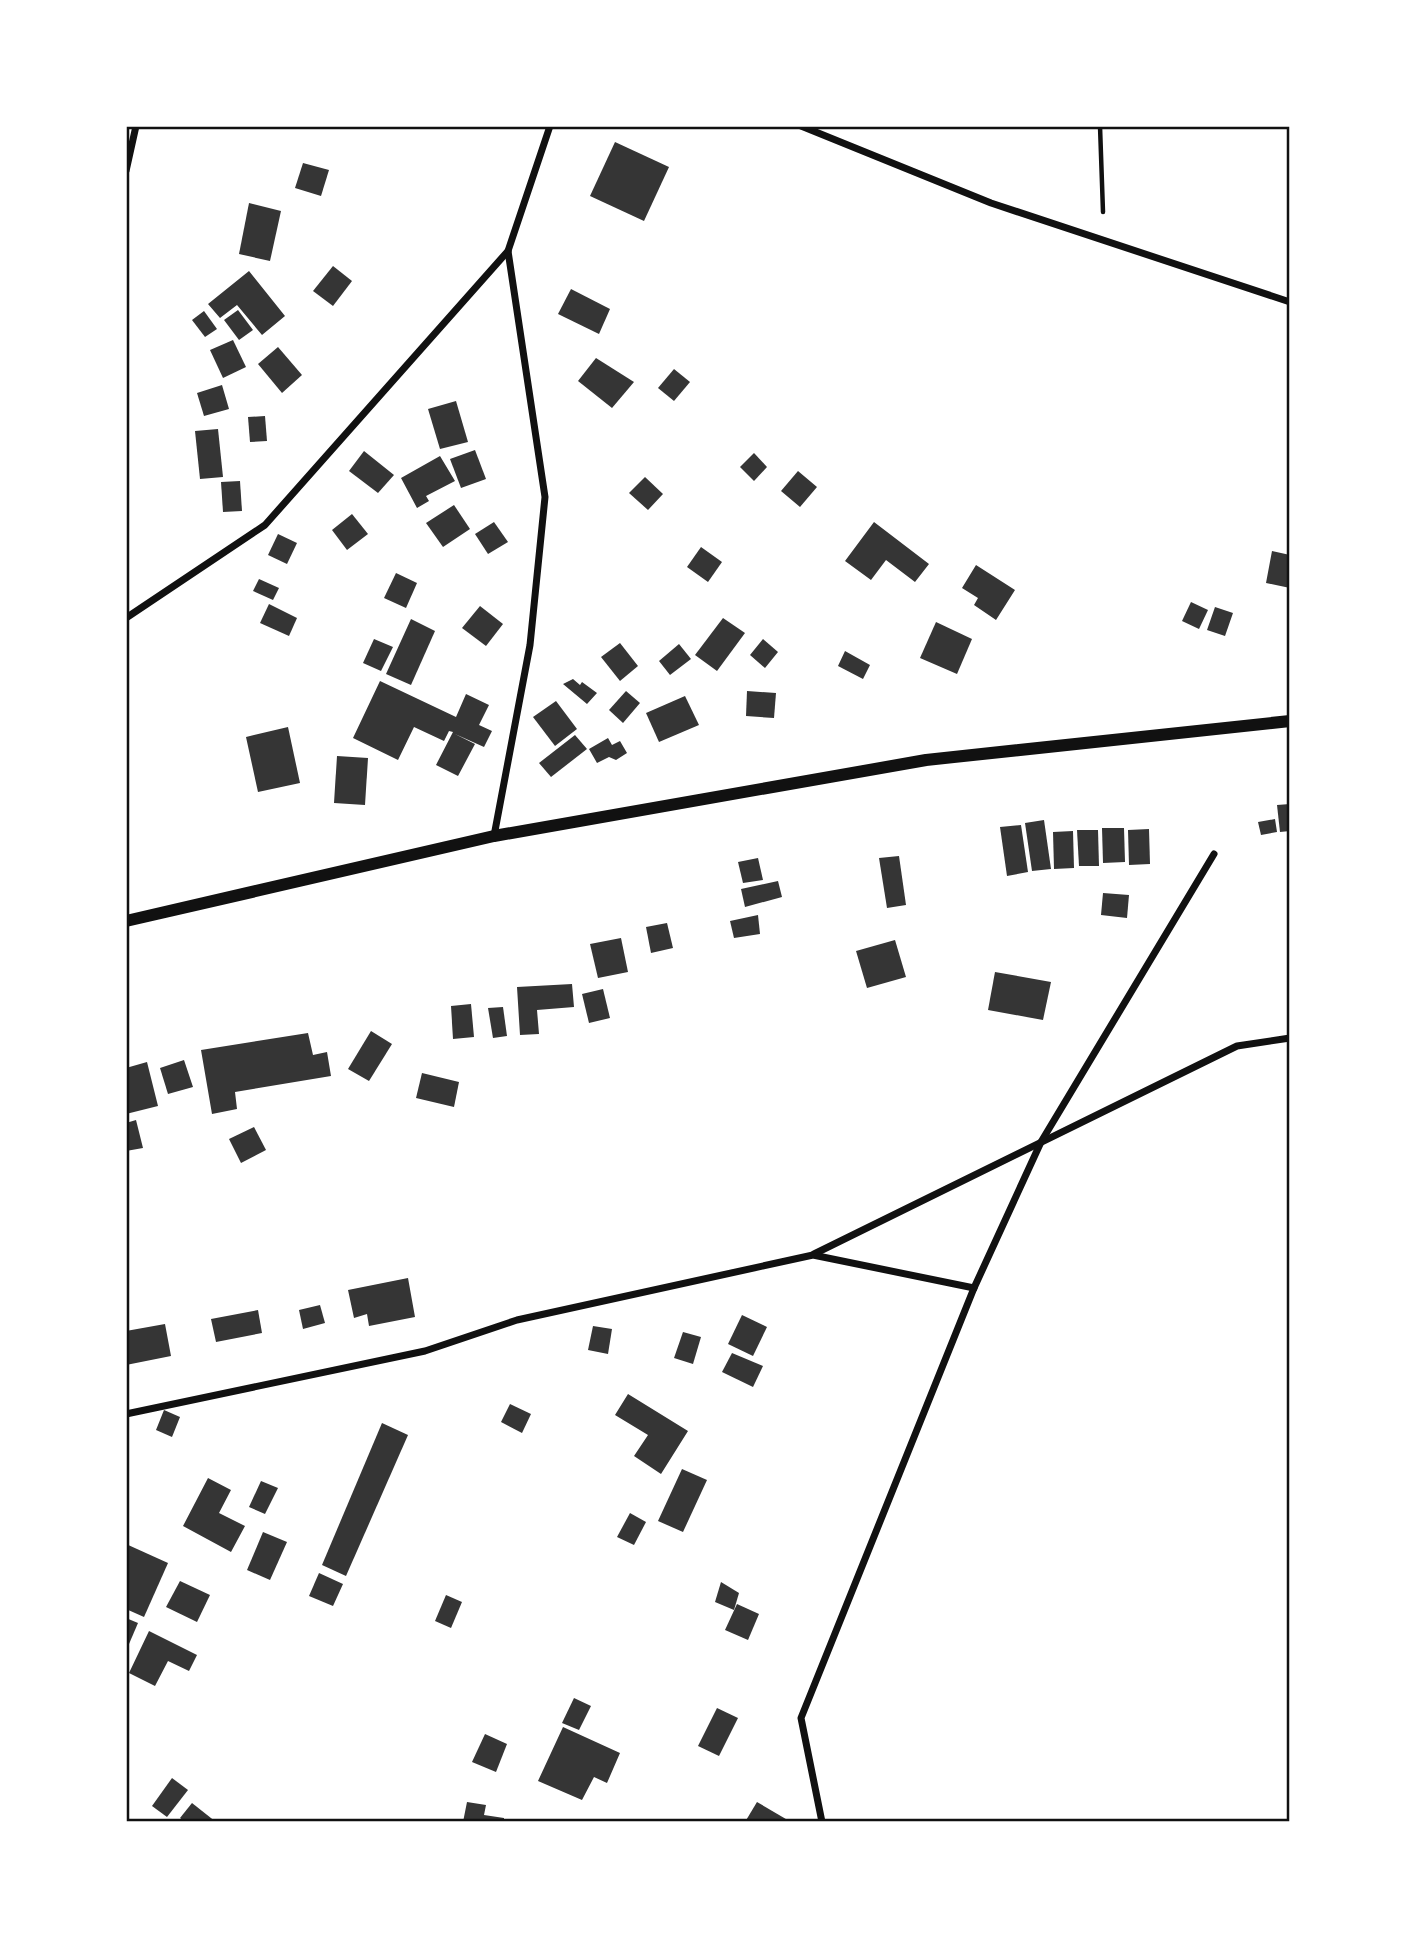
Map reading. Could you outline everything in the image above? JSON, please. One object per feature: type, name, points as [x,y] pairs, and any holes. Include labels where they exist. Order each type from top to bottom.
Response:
[{"type":"street","points":[[126,172],[136,126]]},
{"type":"street","points":[[126,618],[265,525],[508,251],[550,126]]},
{"type":"street","points":[[801,126],[990,203],[1290,302]]},
{"type":"street","points":[[494,836],[509,745],[530,645],[545,497],[508,251]]},
{"type":"street","points":[[126,921],[494,836],[926,760],[1290,721]]},
{"type":"street","points":[[822,1822],[801,1718],[974,1287],[1041,1142],[1214,854]]},
{"type":"street","points":[[126,1414],[425,1351],[517,1321],[813,1255],[1237,1046],[1290,1038]]},
{"type":"street","points":[[813,1255],[974,1287]]},
{"type":"path","points":[[1100,126],[1104,239]]},
{"type":"building","points":[[615,142],[669,167],[644,221],[590,196]]},
{"type":"building","points":[[303,163],[329,170],[321,196],[295,188]]},
{"type":"building","points":[[249,203],[281,211],[270,261],[239,254]]},
{"type":"building","points":[[333,266],[352,281],[333,306],[313,291]]},
{"type":"building","points":[[249,271],[285,316],[262,335],[237,305],[220,318],[208,304]]},
{"type":"building","points":[[571,289],[610,309],[599,334],[558,314]]},
{"type":"building","points":[[238,310],[253,330],[239,340],[224,320]]},
{"type":"building","points":[[204,311],[217,329],[205,337],[192,320]]},
{"type":"building","points":[[233,340],[246,367],[223,378],[210,350]]},
{"type":"building","points":[[278,347],[302,375],[282,393],[258,364]]},
{"type":"building","points":[[596,358],[634,382],[612,408],[578,381]]},
{"type":"building","points":[[674,369],[690,382],[674,401],[658,388]]},
{"type":"building","points":[[222,385],[229,409],[204,416],[197,393]]},
{"type":"building","points":[[456,401],[468,442],[440,449],[428,409]]},
{"type":"building","points":[[265,416],[267,441],[250,442],[248,417]]},
{"type":"building","points":[[218,429],[223,477],[200,479],[195,431]]},
{"type":"building","points":[[475,450],[486,479],[461,488],[450,459]]},
{"type":"building","points":[[364,451],[394,475],[378,493],[349,471]]},
{"type":"building","points":[[754,453],[767,467],[754,481],[740,467]]},
{"type":"building","points":[[440,456],[455,481],[426,496],[429,501],[417,508],[401,478]]},
{"type":"building","points":[[798,471],[817,487],[800,507],[781,491]]},
{"type":"building","points":[[645,477],[663,494],[648,510],[629,493]]},
{"type":"building","points":[[240,481],[242,511],[223,512],[221,482]]},
{"type":"building","points":[[454,505],[470,529],[443,547],[426,523]]},
{"type":"building","points":[[352,514],[368,534],[347,550],[332,530]]},
{"type":"building","points":[[494,522],[508,542],[488,554],[475,534]]},
{"type":"building","points":[[874,522],[929,564],[915,582],[886,560],[871,580],[845,561]]},
{"type":"building","points":[[278,534],[297,543],[287,564],[268,555]]},
{"type":"building","points":[[701,547],[722,562],[708,582],[687,567]]},
{"type":"building","points":[[1272,551],[1290,555],[1290,588],[1266,583]]},
{"type":"building","points":[[976,565],[1015,590],[996,620],[974,605],[978,598],[962,588]]},
{"type":"building","points":[[396,573],[417,583],[406,608],[384,598]]},
{"type":"building","points":[[259,579],[279,588],[273,600],[253,591]]},
{"type":"building","points":[[1191,602],[1208,610],[1199,629],[1182,621]]},
{"type":"building","points":[[269,604],[297,618],[289,636],[260,623]]},
{"type":"building","points":[[480,606],[503,624],[486,646],[462,628]]},
{"type":"building","points":[[1215,607],[1233,613],[1225,636],[1207,630]]},
{"type":"building","points":[[723,618],[745,633],[717,671],[695,655]]},
{"type":"building","points":[[411,619],[435,631],[411,685],[386,674]]},
{"type":"building","points":[[936,622],[972,639],[957,674],[920,658]]},
{"type":"building","points":[[374,639],[393,647],[381,671],[363,663]]},
{"type":"building","points":[[763,639],[778,652],[765,668],[750,655]]},
{"type":"building","points":[[620,643],[638,666],[620,681],[601,657]]},
{"type":"building","points":[[679,644],[691,659],[670,675],[659,661]]},
{"type":"building","points":[[845,651],[870,665],[863,679],[838,666]]},
{"type":"building","points":[[573,679],[597,693],[587,704],[563,684]]},
{"type":"building","points":[[380,681],[456,717],[466,694],[489,705],[479,725],[492,731],[484,747],[455,734],[475,744],[458,776],[436,765],[453,732],[449,731],[444,741],[414,727],[398,760],[353,738]]},
{"type":"building","points":[[626,691],[640,703],[623,723],[609,710]]},
{"type":"building","points":[[747,691],[776,693],[774,718],[746,716]]},
{"type":"building","points":[[685,696],[699,725],[659,742],[646,713]]},
{"type":"building","points":[[556,701],[577,729],[555,746],[533,717]]},
{"type":"building","points":[[288,727],[300,783],[258,792],[246,737]]},
{"type":"building","points":[[575,735],[587,749],[551,777],[539,763]]},
{"type":"building","points":[[608,738],[612,745],[620,741],[627,753],[616,760],[609,757],[597,763],[589,749]]},
{"type":"building","points":[[337,756],[368,758],[365,805],[334,803]]},
{"type":"building","points":[[1290,804],[1290,831],[1280,832],[1277,805]]},
{"type":"building","points":[[1275,819],[1277,832],[1261,835],[1258,822]]},
{"type":"building","points":[[1044,820],[1051,869],[1032,871],[1025,823]]},
{"type":"building","points":[[1021,825],[1028,872],[1007,876],[1000,827]]},
{"type":"building","points":[[1102,828],[1124,828],[1125,862],[1103,863]]},
{"type":"building","points":[[1149,829],[1150,864],[1129,865],[1128,830]]},
{"type":"building","points":[[1077,830],[1098,830],[1099,866],[1079,866]]},
{"type":"building","points":[[1073,831],[1074,868],[1054,869],[1053,832]]},
{"type":"building","points":[[899,856],[906,905],[887,908],[879,858]]},
{"type":"building","points":[[758,858],[763,880],[743,883],[738,862]]},
{"type":"building","points":[[778,881],[782,897],[745,907],[741,889]]},
{"type":"building","points":[[1103,893],[1129,895],[1127,918],[1101,915]]},
{"type":"building","points":[[758,915],[760,934],[734,938],[730,921]]},
{"type":"building","points":[[667,923],[673,948],[651,953],[646,927]]},
{"type":"building","points":[[621,938],[628,972],[598,978],[590,944]]},
{"type":"building","points":[[895,940],[906,977],[867,988],[856,951]]},
{"type":"building","points":[[995,972],[1051,982],[1043,1020],[988,1010]]},
{"type":"building","points":[[572,984],[574,1007],[537,1010],[539,1034],[520,1035],[517,987]]},
{"type":"building","points":[[603,989],[610,1018],[589,1023],[582,994]]},
{"type":"building","points":[[471,1004],[474,1037],[453,1039],[451,1006]]},
{"type":"building","points":[[503,1007],[507,1036],[493,1038],[488,1008]]},
{"type":"building","points":[[371,1031],[392,1044],[369,1081],[348,1069]]},
{"type":"building","points":[[308,1033],[313,1055],[327,1052],[331,1076],[235,1092],[237,1109],[212,1114],[201,1050]]},
{"type":"building","points":[[184,1060],[193,1087],[168,1094],[160,1068]]},
{"type":"building","points":[[147,1062],[158,1106],[126,1114],[126,1068]]},
{"type":"building","points":[[422,1073],[459,1082],[454,1107],[416,1098]]},
{"type":"building","points":[[136,1120],[143,1148],[126,1151],[126,1123]]},
{"type":"building","points":[[254,1127],[266,1150],[241,1163],[229,1139]]},
{"type":"building","points":[[408,1278],[415,1317],[369,1326],[367,1314],[354,1318],[348,1290]]},
{"type":"building","points":[[320,1305],[325,1323],[303,1329],[299,1310]]},
{"type":"building","points":[[258,1310],[262,1333],[216,1342],[211,1319]]},
{"type":"building","points":[[742,1315],[767,1327],[753,1356],[728,1344]]},
{"type":"building","points":[[165,1324],[171,1356],[126,1365],[126,1331]]},
{"type":"building","points":[[593,1326],[612,1329],[608,1354],[588,1350]]},
{"type":"building","points":[[683,1332],[701,1337],[693,1364],[674,1358]]},
{"type":"building","points":[[732,1353],[763,1366],[753,1387],[722,1372]]},
{"type":"building","points":[[628,1394],[688,1431],[661,1474],[634,1456],[648,1435],[615,1415]]},
{"type":"building","points":[[510,1404],[531,1414],[522,1433],[501,1422]]},
{"type":"building","points":[[164,1410],[180,1417],[172,1437],[156,1430]]},
{"type":"building","points":[[382,1423],[408,1435],[346,1576],[322,1565]]},
{"type":"building","points":[[682,1469],[707,1480],[683,1532],[658,1521]]},
{"type":"building","points":[[208,1478],[231,1490],[219,1513],[245,1526],[231,1552],[183,1526]]},
{"type":"building","points":[[261,1481],[278,1488],[265,1514],[249,1507]]},
{"type":"building","points":[[630,1513],[646,1522],[634,1545],[617,1537]]},
{"type":"building","points":[[263,1532],[287,1542],[270,1580],[247,1570]]},
{"type":"building","points":[[126,1544],[168,1563],[144,1617],[126,1609]]},
{"type":"building","points":[[319,1573],[343,1584],[333,1606],[309,1596]]},
{"type":"building","points":[[180,1581],[210,1595],[197,1622],[166,1607]]},
{"type":"building","points":[[721,1582],[739,1593],[734,1610],[715,1602]]},
{"type":"building","points":[[446,1595],[462,1602],[451,1628],[435,1621]]},
{"type":"building","points":[[737,1604],[759,1614],[748,1640],[725,1630]]},
{"type":"building","points":[[126,1618],[138,1623],[126,1651]]},
{"type":"building","points":[[149,1631],[197,1655],[189,1671],[168,1661],[155,1686],[129,1673]]},
{"type":"building","points":[[574,1698],[591,1706],[579,1730],[562,1723]]},
{"type":"building","points":[[717,1708],[738,1718],[719,1756],[698,1746]]},
{"type":"building","points":[[563,1727],[620,1753],[607,1783],[594,1777],[582,1800],[538,1781]]},
{"type":"building","points":[[485,1734],[507,1744],[496,1772],[472,1762]]},
{"type":"building","points":[[172,1778],[188,1790],[167,1817],[152,1806]]},
{"type":"building","points":[[467,1802],[486,1805],[484,1815],[504,1818],[504,1822],[463,1822]]},
{"type":"building","points":[[757,1802],[791,1822],[745,1822]]},
{"type":"building","points":[[192,1803],[216,1822],[185,1822],[180,1818]]}]
